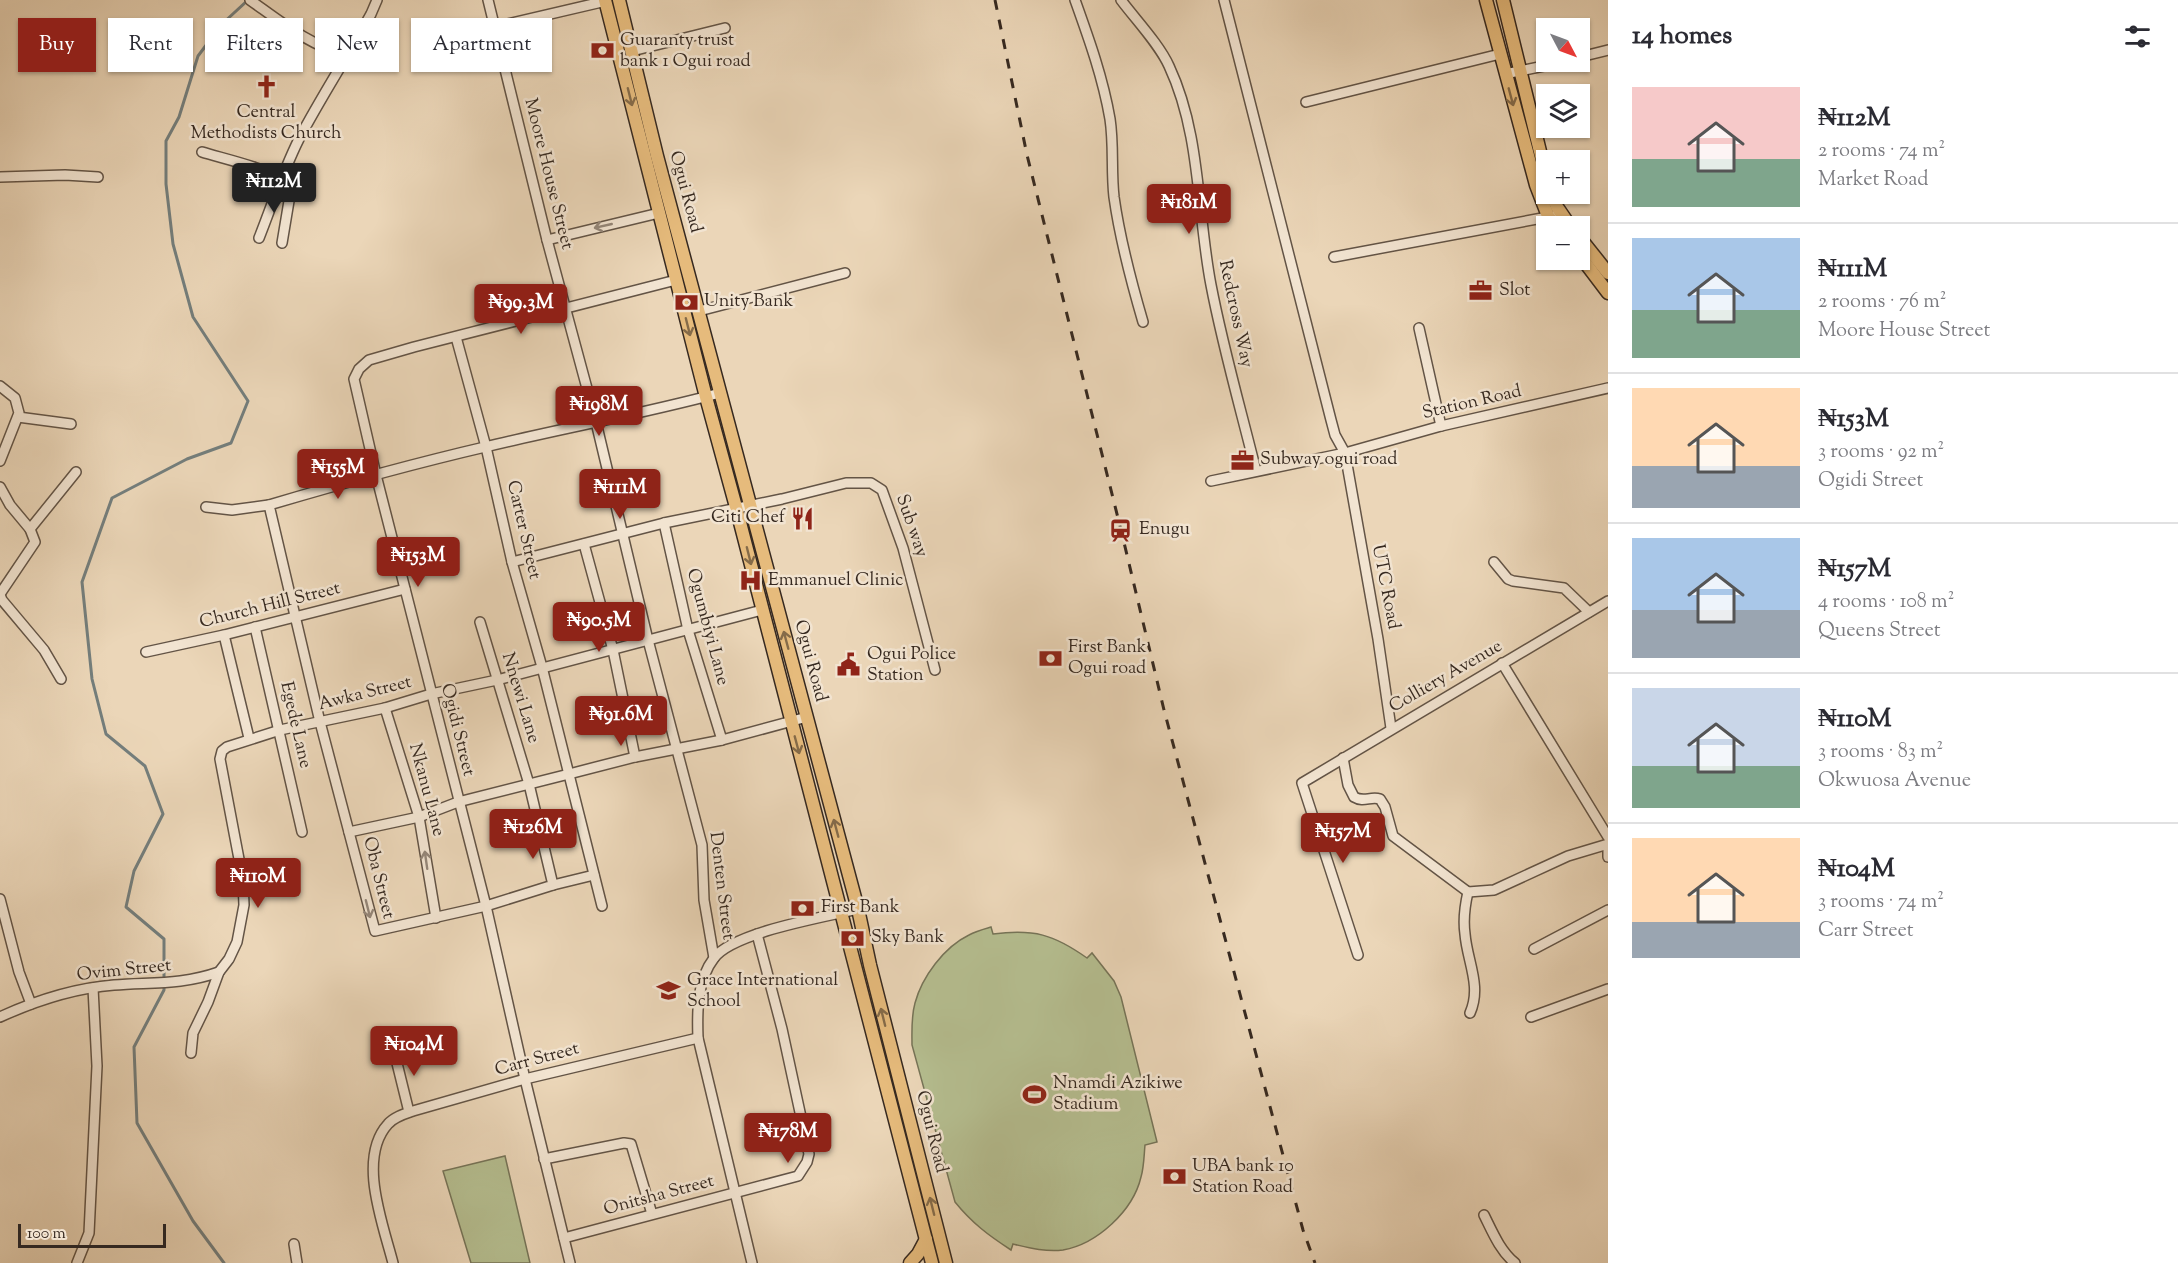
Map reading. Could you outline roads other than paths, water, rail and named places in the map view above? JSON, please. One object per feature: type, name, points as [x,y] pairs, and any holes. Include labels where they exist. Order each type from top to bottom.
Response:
[{"type":"main road","name":"Ogui Road","points":[[619,0],[657,156],[858,909],[870,965],[945,1260]]},
{"type":"main road","points":[[1486,0],[1536,186],[1548,216]]},
{"type":"main road","points":[[1503,0],[1540,150]]},
{"type":"main road","name":"Ogui Road","points":[[605,1],[926,1239],[929,1262]]},
{"type":"main road","points":[[1590,250],[1608,273]]},
{"type":"main road","points":[[1590,269],[1608,293]]},
{"type":"main road","points":[[910,1263],[926,1239]]},
{"type":"main road","points":[[929,1262],[945,1260]]},
{"type":"street","points":[[369,18],[376,0]]},
{"type":"street","name":"Moore House Street","points":[[489,0],[493,18]]},
{"type":"street","points":[[1075,0],[1094,55],[1109,116],[1113,142],[1112,176],[1123,252],[1143,322]]},
{"type":"street","name":"Redcross Way","points":[[1121,0],[1169,65],[1183,104],[1196,172],[1210,283],[1256,471]]},
{"type":"street","name":"UTC Road","points":[[1224,0],[1333,428],[1345,453],[1378,639],[1391,728]]},
{"type":"street","points":[[533,18],[605,1]]},
{"type":"street","points":[[252,2],[315,43]]},
{"type":"street","points":[[632,51],[725,28]]},
{"type":"street","points":[[1590,54],[1608,50]]},
{"type":"street","points":[[1306,102],[1500,54]]},
{"type":"street","points":[[1505,74],[1536,68]]},
{"type":"street","points":[[259,238],[278,193],[281,179],[300,139],[337,72]]},
{"type":"street","name":"Moore House Street","points":[[506,72],[546,240],[596,424],[666,704]]},
{"type":"street","points":[[201,152],[269,173],[281,179],[290,195],[282,243]]},
{"type":"street","points":[[0,177],[65,175],[98,177]]},
{"type":"street","points":[[546,240],[659,213]]},
{"type":"street","points":[[1334,257],[1536,219]]},
{"type":"street","points":[[699,312],[845,273]]},
{"type":"street","points":[[456,337],[676,280]]},
{"type":"street","points":[[1419,328],[1441,426]]},
{"type":"street","name":"Ogidi Street","points":[[456,337],[369,360],[359,369],[354,379],[376,475],[486,906],[570,1263]]},
{"type":"street","name":"Carter Street","points":[[456,337],[486,447],[512,562],[543,667],[602,906]]},
{"type":"street","points":[[0,386],[18,402],[18,417],[0,461]]},
{"type":"street","name":"Station Road","points":[[1211,481],[1345,453],[1441,426],[1608,388]]},
{"type":"street","points":[[206,507],[232,510],[269,506],[376,475],[486,447],[596,424],[720,393]]},
{"type":"street","points":[[18,417],[71,423]]},
{"type":"street","points":[[30,529],[76,472]]},
{"type":"street","name":"Sub way","points":[[750,506],[846,483],[863,482],[882,490],[903,548],[934,670]]},
{"type":"street","points":[[0,487],[10,505],[34,535],[34,547],[0,594],[2,600],[44,650],[61,679]]},
{"type":"street","name":"Oba Street","points":[[269,506],[320,722],[373,930],[378,932],[486,906],[594,875]]},
{"type":"street","points":[[512,562],[664,523],[750,506]]},
{"type":"street","name":"Ogumbiyi Lane","points":[[664,523],[688,630],[722,740]]},
{"type":"street","points":[[584,544],[613,650],[635,757]]},
{"type":"street","points":[[1494,562],[1508,579],[1513,581],[1564,588],[1589,612]]},
{"type":"street","name":"Church Hill Street","points":[[146,652],[224,635],[405,589]]},
{"type":"street","name":"Colliery Avenue","points":[[1359,955],[1302,783],[1608,601]]},
{"type":"street","name":"Awka Street","points":[[219,972],[229,959],[237,942],[244,904],[243,880],[220,759],[222,751],[227,747],[249,738],[280,730],[385,708],[431,694],[497,680],[762,610]]},
{"type":"street","name":"Nnewi Lane","points":[[480,621],[529,784],[553,885]]},
{"type":"street","name":"Egede Lane","points":[[255,627],[302,832]]},
{"type":"street","points":[[224,635],[249,738]]},
{"type":"street","points":[[1502,663],[1608,837]]},
{"type":"street","name":"Denten Street","points":[[666,704],[702,845],[704,900],[714,958]]},
{"type":"street","name":"Nkanu Lane","points":[[385,708],[419,817],[436,918]]},
{"type":"street","points":[[349,832],[419,817],[458,802],[635,757],[722,740],[807,717]]},
{"type":"street","points":[[1343,758],[1348,785],[1354,797],[1365,801],[1373,798],[1380,799],[1385,807],[1393,836],[1468,892],[1494,890],[1568,856],[1608,844],[1608,857]]},
{"type":"street","points":[[1468,892],[1465,934],[1476,989],[1475,1002],[1470,1013]]},
{"type":"street","points":[[0,899],[19,972],[31,1004]]},
{"type":"street","points":[[752,1263],[698,1038],[699,998],[703,982],[714,958],[725,948],[757,934],[858,909]]},
{"type":"street","points":[[1534,949],[1608,910]]},
{"type":"street","name":"Onitsha Street","points":[[564,1238],[798,1176],[807,1162],[809,1154],[782,1029],[757,934]]},
{"type":"street","points":[[191,1053],[193,1033],[219,972]]},
{"type":"street","name":"Ovim Street","points":[[0,1017],[31,1004],[93,988],[197,980],[219,972]]},
{"type":"street","points":[[77,1263],[89,1233],[97,1066],[93,988]]},
{"type":"street","points":[[1532,1017],[1608,989]]},
{"type":"street","name":"Carr Street","points":[[393,1263],[374,1190],[375,1150],[381,1134],[389,1123],[409,1113],[525,1079],[698,1038]]},
{"type":"street","points":[[393,1047],[409,1113]]},
{"type":"street","points":[[544,1159],[624,1143],[631,1144],[652,1214]]},
{"type":"street","points":[[1485,1215],[1495,1237],[1509,1259],[1515,1263]]},
{"type":"street","points":[[294,1244],[297,1263]]},
{"type":"waterway","points":[[224,1263],[193,1221],[137,1123],[134,1047],[164,990],[164,939],[126,907],[134,871],[163,814],[145,766],[106,734],[92,679],[82,582],[112,498],[187,459],[231,443],[248,401],[193,317],[173,244],[166,184],[166,141],[179,117],[198,56],[222,24],[247,1]]},
{"type":"railway","points":[[995,0],[1027,155],[1164,710],[1303,1230],[1315,1263]]},
{"type":"place","name":"Guaranty trust bank 1 Ogui road","points":[[602,51]]},
{"type":"place","name":"Central Methodists Church","points":[[266,87]]},
{"type":"place","name":"Slot","points":[[1481,291]]},
{"type":"place","name":"Unity Bank","points":[[686,302]]},
{"type":"place","name":"Subway ogui road","points":[[1242,460]]},
{"type":"place","name":"Citi Chef","points":[[803,518]]},
{"type":"place","name":"Enugu","points":[[1121,530]]},
{"type":"place","name":"Emmanuel Clinic","points":[[750,581]]},
{"type":"place","name":"First Bank Ogui road","points":[[1050,658]]},
{"type":"place","name":"Ogui Police Station","points":[[849,665]]},
{"type":"place","name":"First Bank","points":[[803,908]]},
{"type":"place","name":"Sky Bank","points":[[853,938]]},
{"type":"place","name":"Grace International School","points":[[669,991]]},
{"type":"place","name":"Nnamdi Azikiwe Stadium","points":[[1035,1094]]},
{"type":"place","name":"UBA bank 10 Station Road","points":[[1174,1177]]}]
